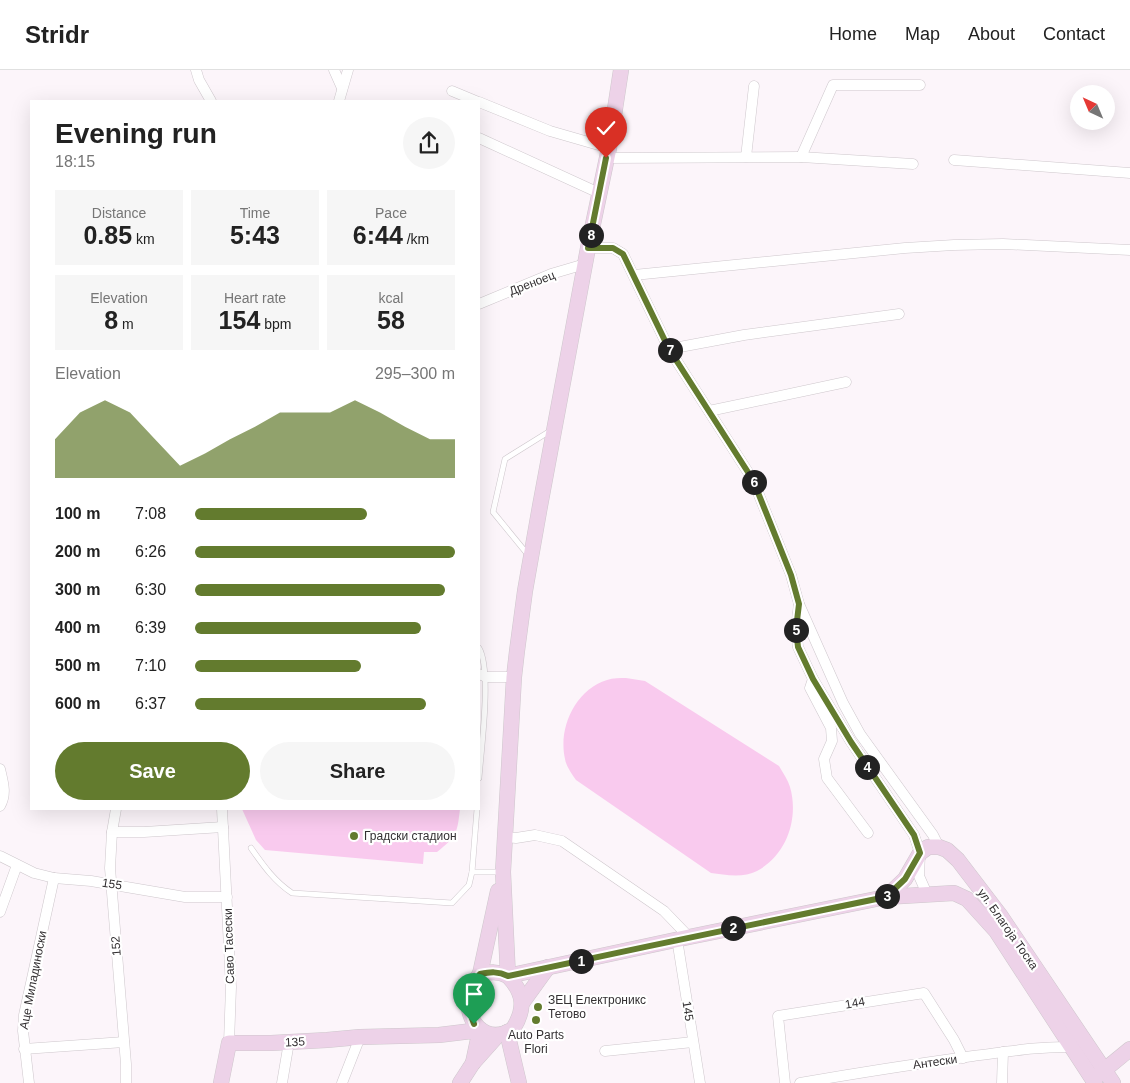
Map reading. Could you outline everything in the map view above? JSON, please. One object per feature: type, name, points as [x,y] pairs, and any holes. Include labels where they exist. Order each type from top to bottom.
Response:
[{"type":"main road","points":[[508,976],[503,872],[514,677],[525,591],[621,70]]},
{"type":"main road","points":[[886,897],[905,879],[920,853],[928,847],[939,847]]},
{"type":"main road","name":"ул. Благоја Тоска","points":[[939,847],[947,850],[958,860],[1000,915],[1113,1083]]},
{"type":"main road","points":[[954,893],[966,871]]},
{"type":"main road","points":[[503,872],[480,974],[470,991],[468,1008],[474,1024],[480,1030],[487,1034],[503,1034]]},
{"type":"main road","points":[[508,976],[886,897],[954,893],[967,899],[996,931],[1094,1081],[1105,1069],[1130,1049]]},
{"type":"main road","points":[[460,1083],[473,1063],[503,1034],[513,1028],[519,1019],[522,1002],[548,967]]},
{"type":"main road","points":[[480,974],[500,972],[508,976],[517,986],[522,1002]]},
{"type":"main road","points":[[473,1063],[480,1030]]},
{"type":"main road","name":"135","points":[[229,1043],[327,1040],[360,1036],[439,1035],[480,1030]]},
{"type":"main road","points":[[503,1034],[519,1083]]},
{"type":"main road","name":"Саво Тасески","points":[[221,1083],[229,1043]]},
{"type":"street","points":[[196,70],[199,80],[210,100]]},
{"type":"street","points":[[334,70],[342,88]]},
{"type":"street","points":[[339,100],[348,70]]},
{"type":"street","points":[[801,157],[833,85],[920,85]]},
{"type":"street","points":[[746,157],[754,86]]},
{"type":"street","points":[[452,91],[473,100]]},
{"type":"street","points":[[480,103],[607,153],[801,157],[914,164]]},
{"type":"street","points":[[480,138],[599,193]]},
{"type":"street","points":[[954,160],[1130,173]]},
{"type":"street","points":[[634,276],[904,248],[954,245],[1003,244],[1130,250]]},
{"type":"street","points":[[588,248],[613,248],[623,254],[669,349],[753,480],[791,575],[799,604],[843,703],[860,734],[933,835],[939,847]]},
{"type":"street","name":"Дреноец","points":[[480,304],[551,274],[585,264]]},
{"type":"street","points":[[669,349],[744,335],[899,314]]},
{"type":"street","points":[[708,411],[846,382]]},
{"type":"street","points":[[799,604],[796,629],[798,647],[813,679],[851,742],[914,835],[920,853],[919,876],[927,894]]},
{"type":"street","points":[[482,675],[514,677]]},
{"type":"street","points":[[813,679],[810,688],[831,728],[832,741],[824,759],[827,778],[868,834]]},
{"type":"street","points":[[0,769],[4,786],[4,800],[0,806]]},
{"type":"street","name":"152","points":[[116,810],[112,832],[110,868],[126,1083]]},
{"type":"street","name":"Саво Тасески","points":[[222,810],[231,987],[229,1043]]},
{"type":"street","points":[[112,832],[222,827]]},
{"type":"street","points":[[505,837],[516,838],[536,835],[562,841],[664,911],[683,938]]},
{"type":"street","name":"155","points":[[0,856],[34,873],[54,878],[112,884],[185,897],[227,897]]},
{"type":"street","points":[[0,912],[17,865]]},
{"type":"street","name":"Аце Миладиноски","points":[[29,1083],[22,1031],[54,878]]},
{"type":"street","name":"145","points":[[683,938],[693,1042],[700,1083]]},
{"type":"street","name":"144","points":[[786,1083],[778,1016],[915,994],[924,993],[954,1040],[963,1058]]},
{"type":"street","points":[[342,1083],[360,1036]]},
{"type":"street","points":[[24,1049],[124,1042]]},
{"type":"street","points":[[282,1083],[289,1042]]},
{"type":"street","points":[[605,1051],[693,1042]]},
{"type":"street","name":"Антески","points":[[800,1083],[1003,1052],[1072,1047]]},
{"type":"street","points":[[1002,1083],[1003,1052]]},
{"type":"lane","points":[[532,559],[493,512],[504,459],[555,428]]},
{"type":"lane","points":[[480,650],[482,653],[480,744]]},
{"type":"lane","points":[[251,848],[271,876],[292,893],[452,903],[469,885],[472,872],[477,810]]},
{"type":"lane","points":[[472,872],[503,872]]},
{"type":"shaded area","points":[[626,678],[645,681],[779,766],[790,787],[793,811],[788,835],[783,846],[767,864],[757,871],[746,875],[711,873],[576,780],[569,770],[563,747],[564,735],[571,712],[586,692],[596,685],[609,679]]},
{"type":"shaded area","name":"Градски стадион","points":[[242,810],[460,810],[455,834],[437,852],[424,852],[423,864],[265,850],[256,840]]},
{"type":"place","name":"Градски стадион","points":[[354,836]]},
{"type":"place","name":"ЗЕЦ Електроникс Тетово","points":[[538,1007]]},
{"type":"place","name":"Auto Parts Flori","points":[[536,1020]]},
{"type":"route","points":[[474,1024],[468,1008],[470,991],[480,974],[500,972],[508,976],[689,936],[886,897],[909,874],[920,853],[914,835],[851,742],[813,679],[798,647],[796,629],[799,604],[791,575],[753,480],[669,349],[623,254],[613,248],[588,248],[606,158]]}]
